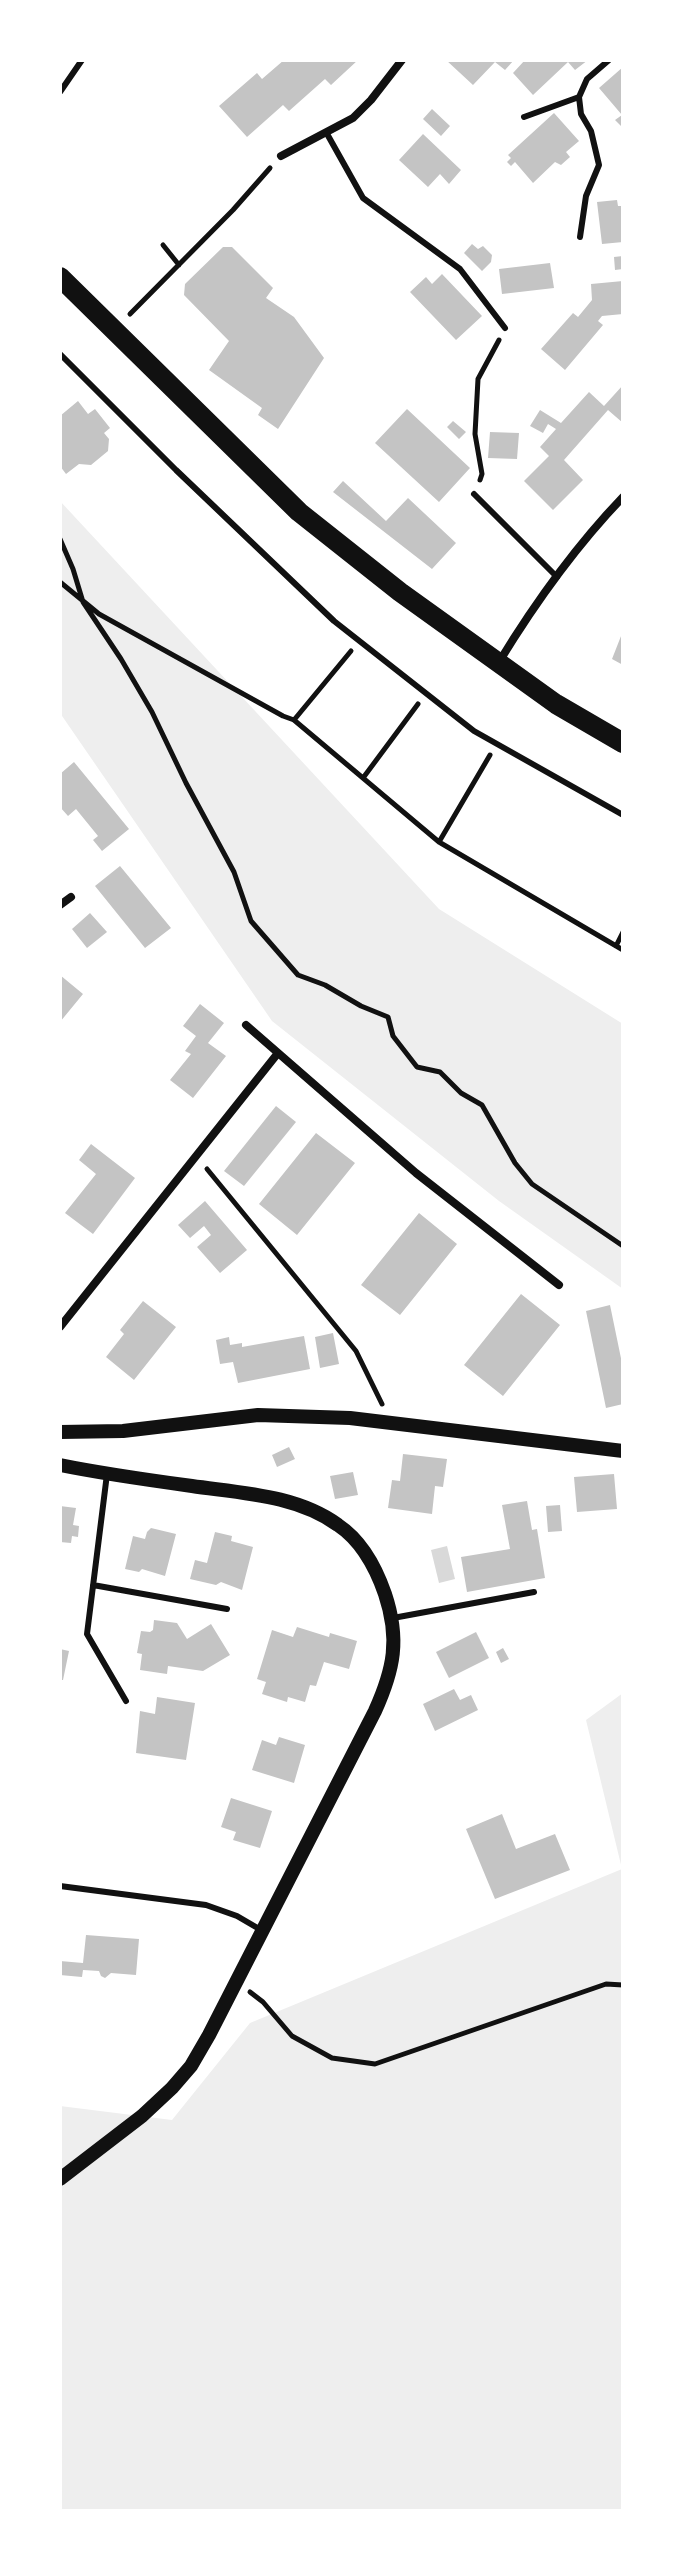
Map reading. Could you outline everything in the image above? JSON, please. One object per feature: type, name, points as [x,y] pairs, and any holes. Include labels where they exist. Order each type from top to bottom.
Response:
[{"type":"main road","points":[[60,277],[299,512],[400,592],[556,704],[623,743]]},
{"type":"street","points":[[281,156],[353,118],[402,60]]},
{"type":"street","points":[[499,663],[523,622],[595,526],[623,497]]},
{"type":"street","points":[[60,905],[71,897]]},
{"type":"street","points":[[246,1025],[416,1173],[559,1285]]},
{"type":"street","points":[[60,1327],[278,1053]]},
{"type":"street","points":[[60,1432],[123,1431],[258,1415],[350,1418],[623,1451]]},
{"type":"street","points":[[60,1465],[253,1495],[315,1511],[355,1538],[370,1559],[393,1618],[394,1649],[389,1681],[197,2056],[172,2088],[142,2116],[60,2179]]},
{"type":"lane","points":[[60,92],[82,60]]},
{"type":"lane","points":[[580,237],[586,196],[599,165],[591,131],[581,114],[579,97],[587,79],[609,60]]},
{"type":"lane","points":[[524,117],[579,97]]},
{"type":"lane","points":[[326,132],[363,198],[460,269],[505,328]]},
{"type":"lane","points":[[60,354],[334,621],[474,731],[623,815]]},
{"type":"lane","points":[[474,494],[557,577]]},
{"type":"lane","points":[[107,1474],[87,1634],[126,1701]]},
{"type":"lane","points":[[93,1585],[227,1609]]},
{"type":"lane","points":[[393,1618],[534,1592]]},
{"type":"lane","points":[[60,1886],[206,1905],[228,1911],[261,1930]]},
{"type":"path","points":[[114,329],[281,156]]},
{"type":"path","points":[[163,245],[179,265]]},
{"type":"path","points":[[474,494],[482,474],[475,434],[478,379],[505,328]]},
{"type":"path","points":[[60,539],[83,602],[152,712],[234,872],[251,921],[298,975],[388,1017],[393,1036],[417,1067],[440,1072],[461,1093],[482,1105],[515,1163],[532,1184],[623,1246]]},
{"type":"path","points":[[60,582],[83,602],[294,720],[439,842],[623,950]]},
{"type":"path","points":[[294,720],[360,641]]},
{"type":"path","points":[[363,778],[426,693]]},
{"type":"path","points":[[439,842],[497,744]]},
{"type":"path","points":[[616,946],[623,932]]},
{"type":"path","points":[[196,1156],[356,1351],[392,1423]]},
{"type":"path","points":[[237,1982],[263,2002],[292,2036],[332,2058],[375,2064],[606,1984],[623,1985]]},
{"type":"shaded area","points":[[60,501],[439,909],[623,1024],[623,1289],[499,1201],[272,1021],[60,713]]},
{"type":"shaded area","points":[[447,1546],[455,1579],[439,1583],[431,1550]]},
{"type":"shaded area","points":[[623,1693],[623,2511],[60,2511],[60,2106],[172,2120],[250,2023],[622,1869],[586,1720]]},
{"type":"building","points":[[284,60],[358,60],[331,85],[325,79],[289,111],[283,105],[247,137],[219,106],[257,73],[262,79]]},
{"type":"building","points":[[446,60],[514,60],[505,70],[495,62],[473,85]]},
{"type":"building","points":[[525,60],[588,60],[575,70],[568,62],[533,95],[513,73]]},
{"type":"building","points":[[623,67],[623,128],[615,120],[622,115],[599,88]]},
{"type":"building","points":[[432,109],[450,126],[441,136],[423,119]]},
{"type":"building","points":[[554,113],[579,141],[566,152],[570,157],[561,165],[555,162],[533,183],[515,162],[511,166],[507,162],[511,158],[508,155]]},
{"type":"building","points":[[423,134],[461,170],[449,184],[440,174],[428,187],[399,160]]},
{"type":"building","points":[[617,200],[618,206],[623,206],[623,242],[602,244],[597,202]]},
{"type":"building","points":[[472,244],[478,249],[483,246],[492,255],[491,262],[482,271],[464,253]]},
{"type":"building","points":[[223,247],[232,247],[273,288],[266,298],[294,317],[324,358],[278,429],[258,415],[262,408],[209,370],[229,341],[184,295],[185,284]]},
{"type":"building","points":[[623,256],[623,269],[615,270],[614,257]]},
{"type":"building","points":[[550,263],[554,288],[502,294],[499,269]]},
{"type":"building","points":[[442,274],[482,316],[456,340],[410,292],[426,277],[432,284]]},
{"type":"building","points":[[623,281],[623,314],[602,316],[598,321],[603,325],[565,370],[541,349],[573,313],[578,317],[592,300],[591,284]]},
{"type":"building","points":[[623,385],[623,423],[608,410],[564,460],[583,480],[553,510],[524,481],[549,456],[540,447],[556,429],[548,424],[543,433],[530,426],[540,410],[561,423],[589,392],[604,406]]},
{"type":"building","points":[[78,401],[88,414],[95,409],[110,428],[104,433],[109,439],[108,451],[91,465],[79,464],[66,474],[60,466],[60,416]]},
{"type":"building","points":[[407,409],[470,468],[439,502],[375,443]]},
{"type":"building","points":[[453,421],[466,432],[459,439],[447,427]]},
{"type":"building","points":[[490,432],[519,433],[517,459],[488,458]]},
{"type":"building","points":[[343,481],[386,521],[408,498],[456,543],[432,569],[333,492]]},
{"type":"building","points":[[623,631],[623,665],[612,659]]},
{"type":"building","points":[[74,762],[129,829],[102,851],[93,840],[98,836],[76,809],[68,816],[60,807],[60,774]]},
{"type":"building","points":[[120,866],[171,928],[145,948],[95,886]]},
{"type":"building","points":[[90,913],[107,932],[87,948],[72,929]]},
{"type":"building","points":[[60,975],[83,994],[60,1022]]},
{"type":"building","points":[[200,1004],[224,1023],[208,1043],[226,1056],[193,1098],[170,1080],[191,1054],[185,1051],[196,1036],[183,1026]]},
{"type":"building","points":[[276,1106],[296,1122],[244,1186],[224,1171]]},
{"type":"building","points":[[316,1133],[355,1163],[297,1235],[259,1204]]},
{"type":"building","points":[[91,1144],[135,1178],[93,1234],[65,1213],[96,1174],[79,1160]]},
{"type":"building","points":[[205,1201],[247,1250],[220,1273],[197,1247],[211,1235],[204,1226],[190,1238],[178,1225]]},
{"type":"building","points":[[419,1213],[457,1244],[400,1315],[361,1285]]},
{"type":"building","points":[[521,1294],[560,1325],[503,1396],[464,1365]]},
{"type":"building","points":[[143,1301],[176,1327],[134,1380],[106,1357],[124,1334],[120,1330]]},
{"type":"building","points":[[610,1305],[623,1368],[623,1404],[606,1408],[586,1311]]},
{"type":"building","points":[[333,1333],[339,1364],[320,1368],[315,1337]]},
{"type":"building","points":[[304,1336],[310,1369],[238,1383],[233,1362],[220,1364],[216,1340],[229,1337],[230,1345],[242,1343],[242,1347]]},
{"type":"building","points":[[289,1447],[295,1459],[277,1467],[272,1455]]},
{"type":"building","points":[[403,1454],[447,1459],[443,1487],[435,1486],[432,1514],[388,1508],[392,1480],[400,1481]]},
{"type":"building","points":[[353,1472],[358,1495],[335,1499],[330,1476]]},
{"type":"building","points":[[614,1474],[617,1509],[577,1512],[574,1477]]},
{"type":"building","points":[[527,1501],[532,1530],[537,1529],[545,1578],[467,1592],[461,1557],[510,1549],[502,1505]]},
{"type":"building","points":[[560,1505],[562,1531],[548,1532],[546,1506]]},
{"type":"building","points":[[60,1506],[76,1508],[73,1525],[79,1526],[78,1537],[72,1536],[71,1543],[60,1542]]},
{"type":"building","points":[[151,1528],[176,1534],[165,1576],[142,1569],[139,1572],[125,1569],[133,1536],[145,1539]]},
{"type":"building","points":[[215,1532],[232,1536],[231,1541],[253,1547],[242,1590],[221,1582],[216,1585],[190,1579],[195,1560],[207,1563]]},
{"type":"building","points":[[154,1620],[177,1623],[187,1639],[211,1624],[230,1655],[203,1671],[168,1666],[167,1674],[140,1670],[142,1654],[137,1653],[141,1631],[153,1630]]},
{"type":"building","points":[[297,1627],[329,1637],[330,1633],[357,1641],[349,1669],[324,1662],[316,1686],[310,1685],[305,1702],[288,1697],[287,1702],[262,1694],[266,1682],[257,1679],[272,1630],[293,1637]]},
{"type":"building","points":[[476,1632],[489,1658],[449,1678],[436,1652]]},
{"type":"building","points":[[503,1648],[509,1659],[501,1663],[496,1652]]},
{"type":"building","points":[[60,1649],[69,1651],[63,1680],[60,1680]]},
{"type":"building","points":[[454,1689],[460,1700],[471,1695],[478,1710],[435,1731],[423,1704]]},
{"type":"building","points":[[157,1697],[195,1703],[186,1760],[136,1753],[140,1711],[155,1714]]},
{"type":"building","points":[[279,1737],[305,1745],[294,1783],[252,1770],[262,1740],[276,1745]]},
{"type":"building","points":[[231,1798],[272,1811],[260,1848],[233,1840],[236,1832],[221,1827]]},
{"type":"building","points":[[502,1814],[516,1849],[555,1834],[570,1870],[495,1899],[466,1829]]},
{"type":"building","points":[[86,1935],[139,1939],[136,1975],[111,1973],[105,1978],[99,1971],[83,1970],[82,1977],[60,1975],[60,1961],[83,1963]]}]
